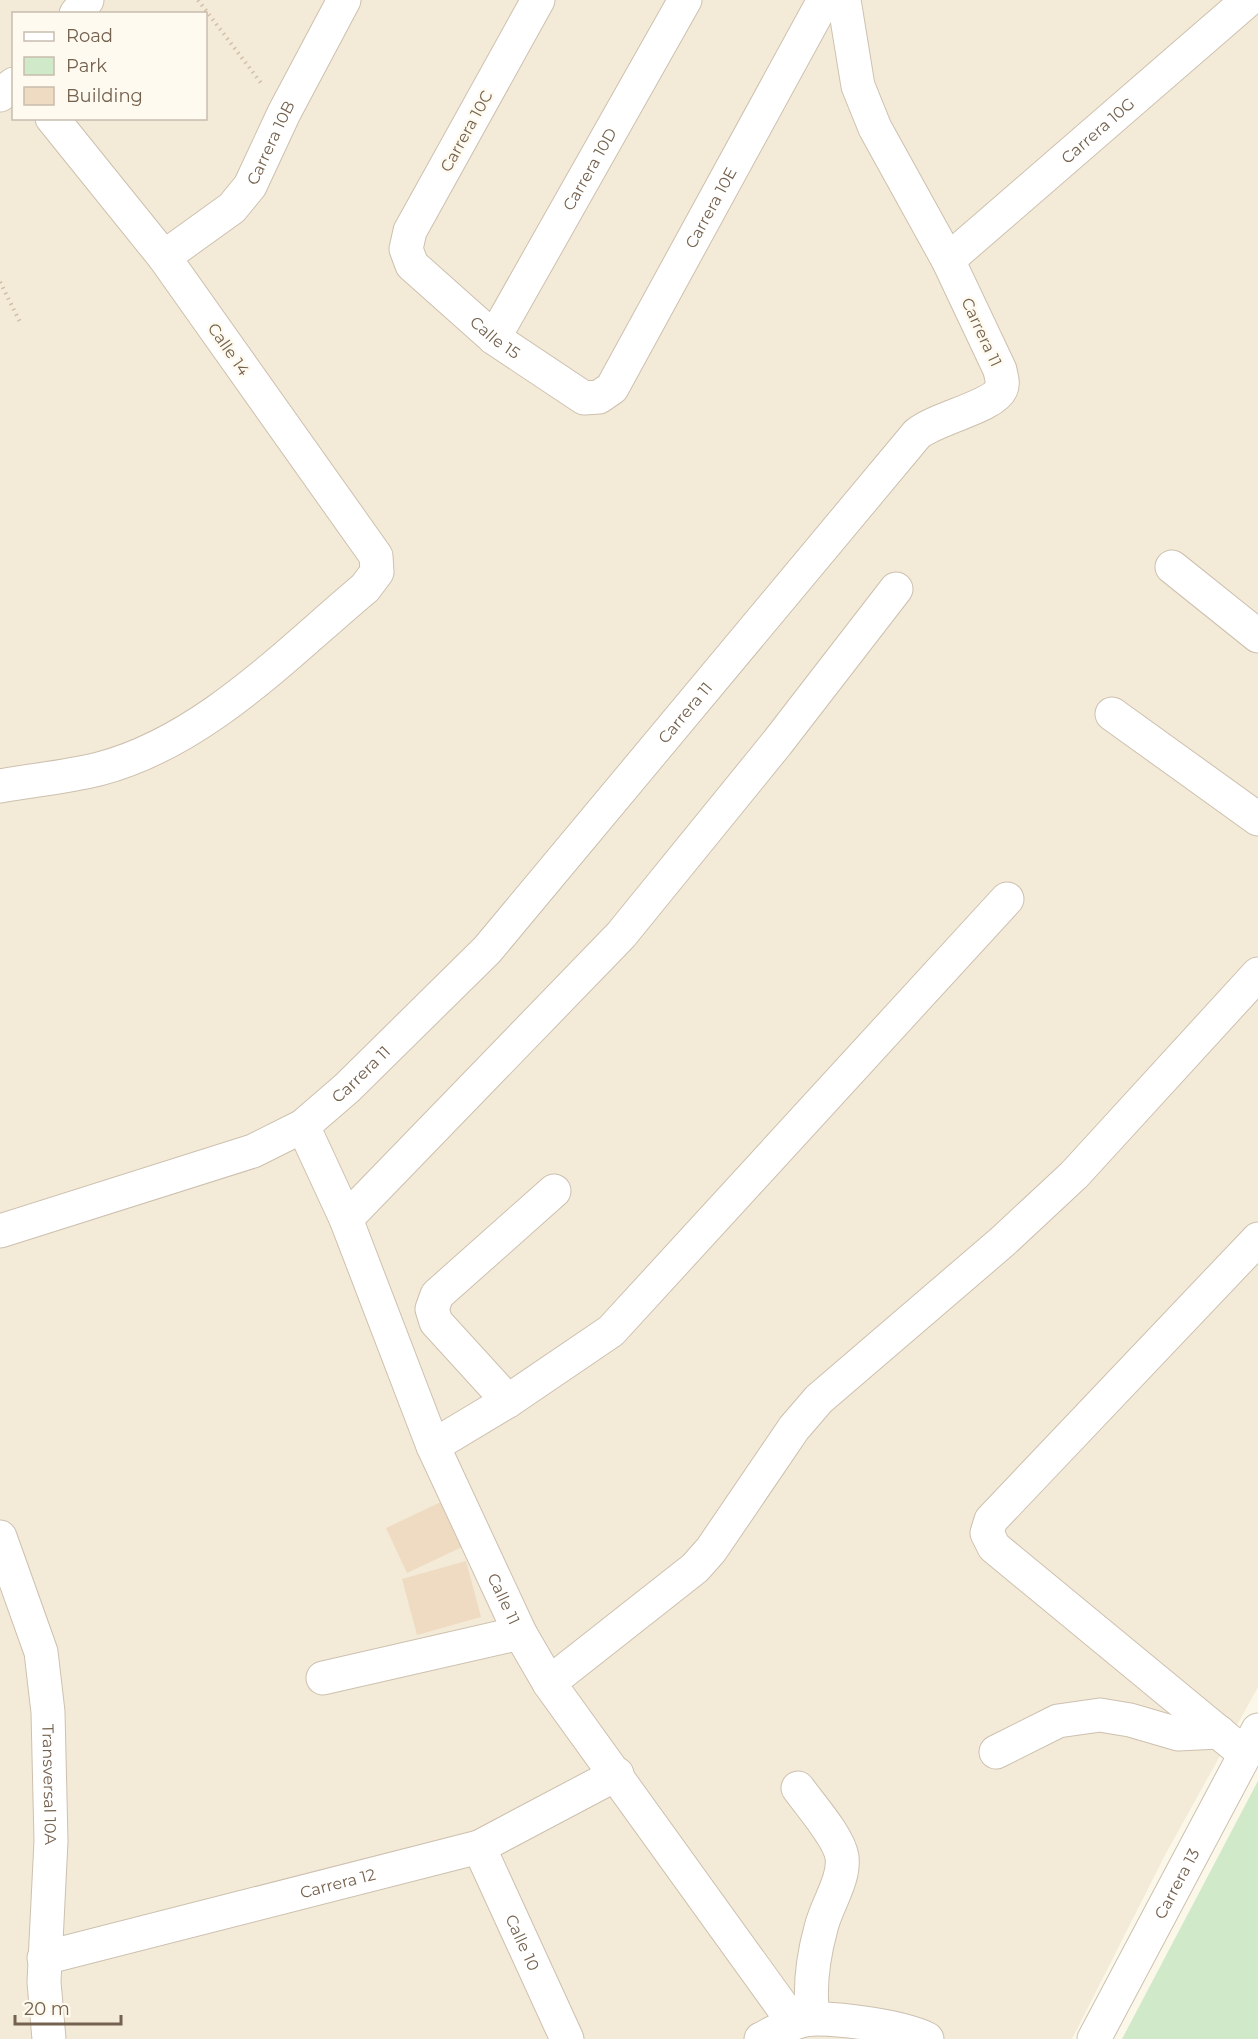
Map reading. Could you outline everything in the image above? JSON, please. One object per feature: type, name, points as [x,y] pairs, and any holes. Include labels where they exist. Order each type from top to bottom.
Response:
[{"type":"street","points":[[78,12],[87,0]]},
{"type":"street","name":"Carrera 10B","points":[[164,257],[232,208],[250,186],[284,113],[344,0]]},
{"type":"street","name":"Carrera 10C","points":[[412,265],[406,249],[410,231],[538,0]]},
{"type":"street","name":"Carrera 10D","points":[[494,338],[685,0]]},
{"type":"street","name":"Carrera 10E","points":[[584,398],[599,397],[612,388],[824,0]]},
{"type":"street","name":"Carrera 11","points":[[0,1232],[253,1151],[303,1126],[347,1088],[487,950],[917,434],[929,424],[991,401],[1000,392],[1003,384],[1000,370],[948,260],[875,128],[858,86],[844,0]]},
{"type":"street","name":"Carrera 10G","points":[[948,260],[1248,0]]},
{"type":"street","name":"Calle 14","points":[[0,786],[100,768],[161,745],[208,719],[365,588],[377,572],[376,556],[164,257],[54,120]]},
{"type":"street","name":"Calle 15","points":[[412,265],[494,338],[584,398]]},
{"type":"street","points":[[1172,567],[1258,636]]},
{"type":"street","points":[[346,1219],[621,936],[777,743],[896,589]]},
{"type":"street","points":[[1112,714],[1258,819]]},
{"type":"street","points":[[434,1446],[508,1401],[611,1331],[1007,899]]},
{"type":"street","points":[[549,1683],[695,1568],[711,1550],[794,1428],[819,1399],[1002,1242],[1074,1175],[1258,974]]},
{"type":"street","name":"Calle 11","points":[[303,1126],[346,1219],[434,1446],[520,1633],[549,1683],[803,2021]]},
{"type":"street","points":[[508,1401],[436,1322],[432,1309],[437,1295],[554,1191]]},
{"type":"street","points":[[1219,1732],[994,1546],[987,1533],[991,1520],[1258,1239]]},
{"type":"street","name":"Transversal 10A","points":[[0,1537],[41,1652],[48,1712],[51,1841],[45,1958],[49,2039]]},
{"type":"street","points":[[323,1678],[520,1633]]},
{"type":"street","points":[[996,1752],[1058,1721],[1100,1714],[1178,1734],[1219,1732],[1252,1742]]},
{"type":"street","name":"Carrera 13","points":[[1094,2039],[1252,1742]]},
{"type":"street","name":"Carrera 12","points":[[45,1958],[479,1847],[617,1774]]},
{"type":"street","points":[[798,1788],[838,1847],[842,1858],[841,1870],[820,1929],[810,1995],[803,2021]]},
{"type":"street","name":"Calle 10","points":[[479,1847],[567,2039]]},
{"type":"street","points":[[760,2039],[803,2021],[869,2024],[889,2034],[927,2039]]},
{"type":"path","points":[[198,0],[284,113]]},
{"type":"path","points":[[0,282],[20,322]]},
{"type":"shaded area","points":[[0,0],[1258,0],[1258,1687],[1165,1855],[1072,2039],[0,2039]]},
{"type":"green space","points":[[1258,1781],[1258,2039],[1122,2039]]},
{"type":"building","points":[[441,1502],[462,1547],[407,1573],[386,1528]]},
{"type":"building","points":[[466,1561],[481,1617],[417,1635],[402,1579]]}]
